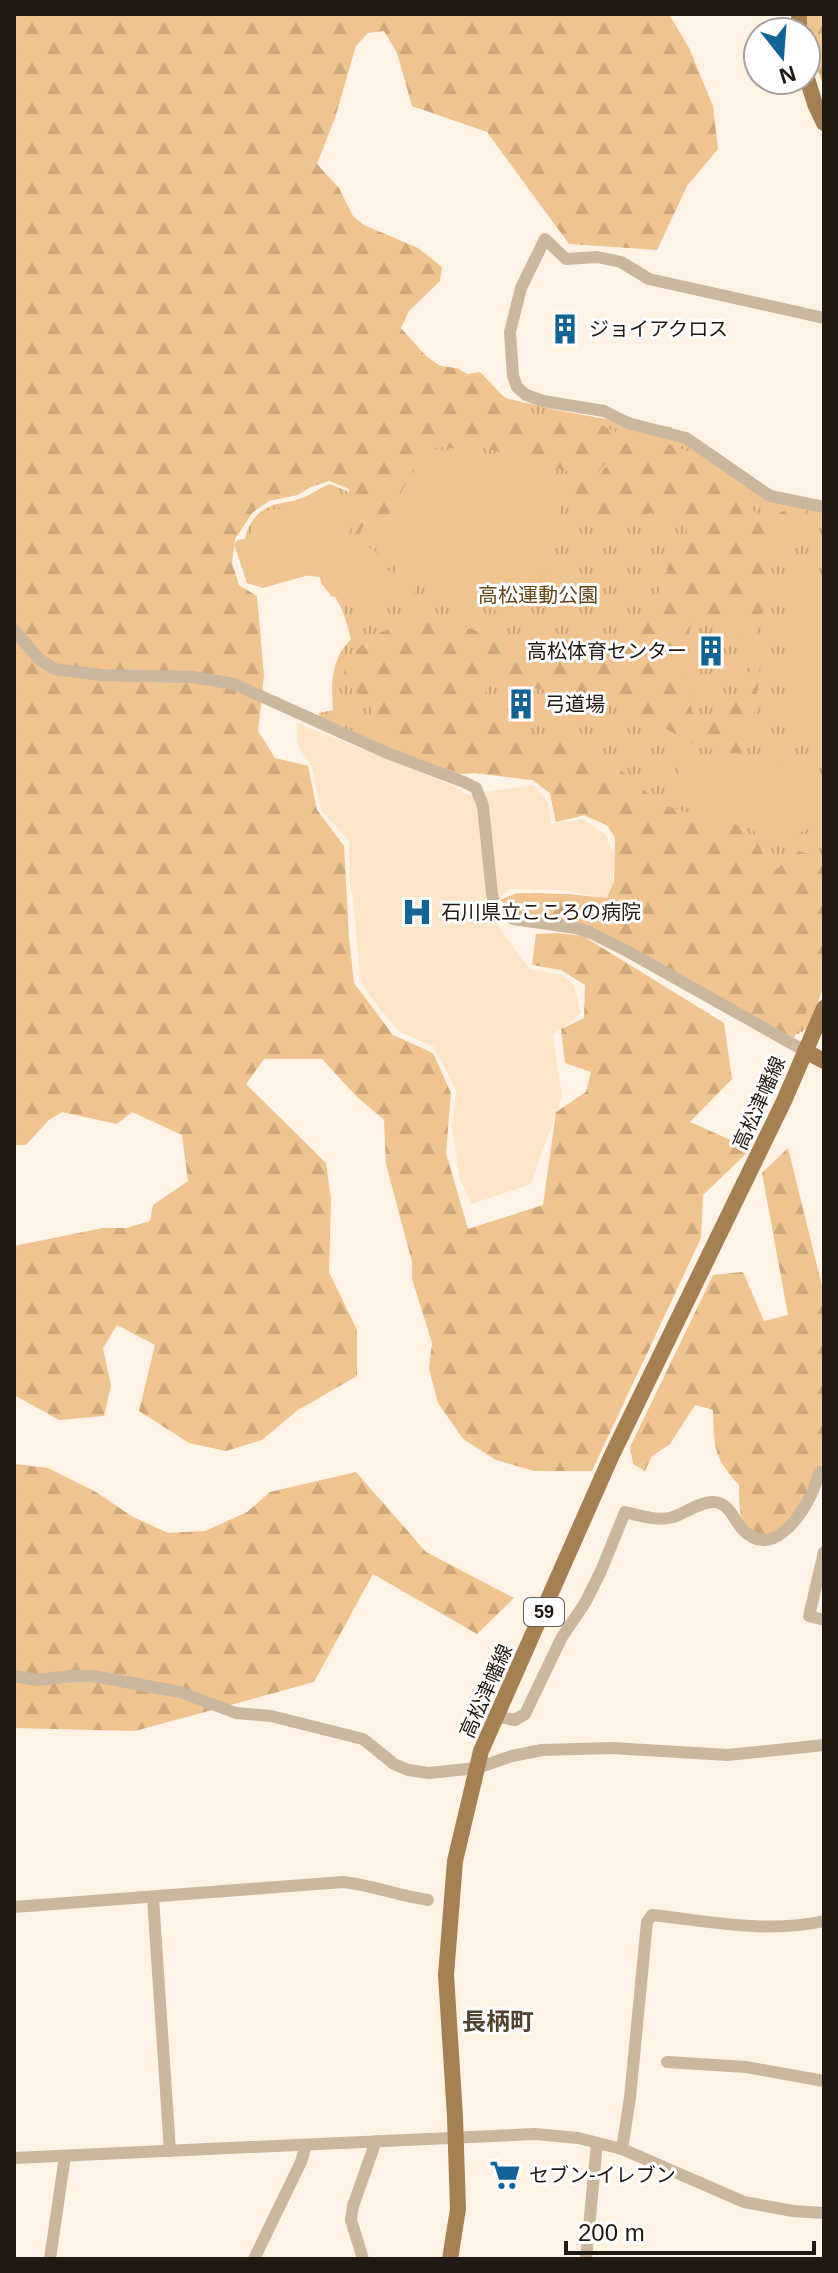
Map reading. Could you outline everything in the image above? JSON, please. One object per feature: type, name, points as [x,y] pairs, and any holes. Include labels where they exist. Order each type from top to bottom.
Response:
[{"type":"main road","points":[[814,96],[824,123]]},
{"type":"main road","name":"高松津幡線","points":[[450,2259],[458,2209],[446,1975],[455,1861],[481,1751],[611,1457],[784,1101],[824,1008]]},
{"type":"main road","points":[[805,1051],[824,1061]]},
{"type":"street","points":[[824,318],[649,279],[621,262],[597,257],[566,259],[545,239],[521,288],[510,332],[513,376],[517,387],[526,395],[543,401],[604,411],[628,423],[686,438],[770,496],[824,507]]},
{"type":"street","points":[[14,630],[39,659],[54,669],[101,675],[193,677],[234,684],[387,753],[476,788],[483,806],[492,894],[495,907],[501,912],[513,919],[591,933],[805,1051]]},
{"type":"street","points":[[495,1716],[515,1720],[525,1714],[562,1637],[585,1603],[601,1571],[625,1512],[670,1519],[709,1502],[719,1502],[752,1537],[776,1539],[786,1531],[813,1494],[820,1472],[824,1471]]},
{"type":"street","points":[[824,1552],[809,1616],[824,1620]]},
{"type":"street","points":[[14,1676],[36,1680],[93,1676],[146,1684],[180,1692],[236,1713],[271,1716],[363,1739],[394,1764],[429,1773],[477,1768],[542,1750],[612,1748],[728,1755],[824,1745]]},
{"type":"street","points":[[14,1907],[343,1882],[428,1900]]},
{"type":"street","points":[[153,1898],[170,2151]]},
{"type":"street","points":[[622,2149],[647,1922],[652,1915],[769,1928],[824,1921]]},
{"type":"street","points":[[667,2062],[746,2067],[824,2081]]},
{"type":"street","points":[[14,2158],[535,2134],[578,2138],[622,2149],[744,2202],[824,2213]]},
{"type":"street","points":[[363,2259],[351,2220],[376,2141]]},
{"type":"street","points":[[586,2259],[597,2143]]},
{"type":"street","points":[[254,2259],[301,2162],[306,2145]]},
{"type":"street","points":[[50,2259],[65,2156]]},
{"type":"shaded area","points":[[296,723],[456,787],[467,795],[533,785],[548,802],[551,824],[583,819],[606,835],[614,858],[612,886],[607,898],[558,890],[509,889],[487,910],[529,969],[562,975],[574,985],[581,1013],[553,1035],[562,1096],[531,1184],[472,1204],[460,1181],[452,1127],[456,1090],[434,1047],[400,1032],[360,981],[349,881],[349,841],[323,812],[311,763],[299,749]]},
{"type":"green space","points":[[14,14],[669,14],[689,48],[713,106],[718,149],[687,186],[657,250],[569,244],[487,132],[412,106],[397,53],[384,31],[368,33],[356,46],[335,118],[317,164],[339,188],[353,216],[364,225],[418,248],[442,267],[440,281],[409,311],[401,328],[426,356],[440,366],[457,368],[530,415],[589,419],[626,437],[597,474],[565,471],[478,446],[459,449],[434,446],[422,453],[382,529],[364,523],[357,541],[380,554],[379,564],[350,557],[352,526],[349,489],[329,481],[298,495],[269,501],[253,512],[235,539],[232,563],[239,585],[257,596],[264,676],[258,731],[275,758],[308,766],[317,810],[344,846],[354,983],[393,1035],[433,1053],[451,1093],[446,1153],[468,1229],[543,1205],[556,1112],[586,1092],[591,1072],[565,1063],[561,1029],[584,1018],[585,985],[561,970],[532,965],[536,934],[583,936],[724,1023],[732,1079],[690,1122],[751,1149],[703,1195],[701,1238],[592,1471],[534,1471],[496,1460],[463,1439],[438,1403],[429,1369],[432,1343],[412,1279],[412,1262],[386,1164],[384,1120],[357,1097],[322,1059],[264,1059],[246,1084],[326,1163],[331,1199],[329,1272],[357,1330],[357,1376],[298,1410],[262,1440],[226,1451],[189,1443],[139,1411],[155,1345],[117,1325],[103,1348],[111,1386],[104,1416],[59,1420],[14,1395],[14,1246],[103,1228],[126,1228],[150,1221],[153,1205],[188,1181],[182,1135],[132,1112],[117,1124],[62,1112],[49,1120],[26,1145],[14,1145]]},
{"type":"green space","points":[[824,14],[824,88],[822,16],[798,16]]},
{"type":"green space","name":"高松運動公園","points":[[480,372],[505,398],[628,423],[672,427],[669,438],[689,444],[768,498],[824,510],[824,986],[808,1028],[798,1034],[786,1034],[637,850],[607,825],[584,815],[556,822],[550,793],[533,780],[461,774],[373,743],[320,719],[319,713],[333,710],[336,663],[351,639],[340,605],[319,577],[304,575],[263,588],[247,583],[245,539],[253,519],[275,505],[302,498],[330,484],[359,496],[461,375]]},
{"type":"green space","points":[[638,433],[690,452],[752,492],[749,505],[759,517],[772,518],[793,505],[807,510],[768,554],[764,606],[745,655],[741,620],[726,617],[691,623],[684,661],[692,712],[709,721],[717,716],[755,662],[760,664],[756,707],[743,754],[726,753],[690,743],[654,722],[601,700],[496,681],[486,690],[479,718],[590,749],[622,771],[660,804],[741,826],[757,842],[773,872],[799,851],[824,858],[824,975],[794,1038],[643,956],[543,918],[516,913],[500,900],[517,893],[607,898],[614,881],[615,838],[607,825],[584,815],[556,822],[550,793],[533,780],[461,774],[409,755],[386,739],[368,701],[343,682],[347,663],[361,646],[395,626],[428,613],[518,647],[567,661],[606,661],[623,652],[636,639],[656,599],[665,577],[671,547],[687,540],[687,527],[653,513],[633,516],[613,525],[586,525],[578,515],[580,502],[568,486],[580,474],[599,476],[630,438]]},
{"type":"green space","points":[[435,449],[504,457],[562,482],[572,495],[574,508],[565,506],[552,487],[545,483],[558,501],[559,526],[530,608],[512,616],[417,585],[413,580],[416,588],[411,600],[362,615],[348,595],[332,597],[321,583],[320,572],[266,587],[247,583],[234,544],[252,537],[258,516],[272,509],[309,509],[330,492],[352,500],[345,556],[395,573],[398,568],[385,560],[382,549],[360,539],[366,528],[379,532],[390,526],[422,453]]},
{"type":"green space","points":[[794,574],[824,575],[824,734],[786,733]]},
{"type":"green space","points":[[685,753],[716,765],[755,763],[824,774],[824,831],[815,826],[767,847],[742,816],[729,820],[670,801]]},
{"type":"green space","points":[[788,1148],[824,1294],[824,1459],[807,1499],[774,1535],[762,1535],[753,1532],[743,1521],[739,1485],[724,1467],[717,1450],[713,1410],[695,1405],[670,1444],[652,1456],[645,1471],[633,1464],[630,1447],[713,1275],[743,1272],[764,1321],[788,1315],[762,1173]]},
{"type":"green space","points":[[14,1464],[48,1468],[96,1492],[133,1517],[168,1533],[205,1531],[247,1512],[270,1492],[356,1472],[426,1552],[514,1598],[477,1634],[373,1574],[314,1682],[135,1731],[14,1728]]},
{"type":"place","name":"ジョイアクロス","points":[[565,329]]},
{"type":"place","name":"高松体育センター","points":[[711,651]]},
{"type":"place","name":"弓道場","points":[[521,704]]},
{"type":"place","name":"石川県立こころの病院","points":[[417,912]]},
{"type":"place","name":"セブン-イレブン","points":[[505,2175]]},
{"type":"district","name":"長柄町","points":[[498,2022]]}]
